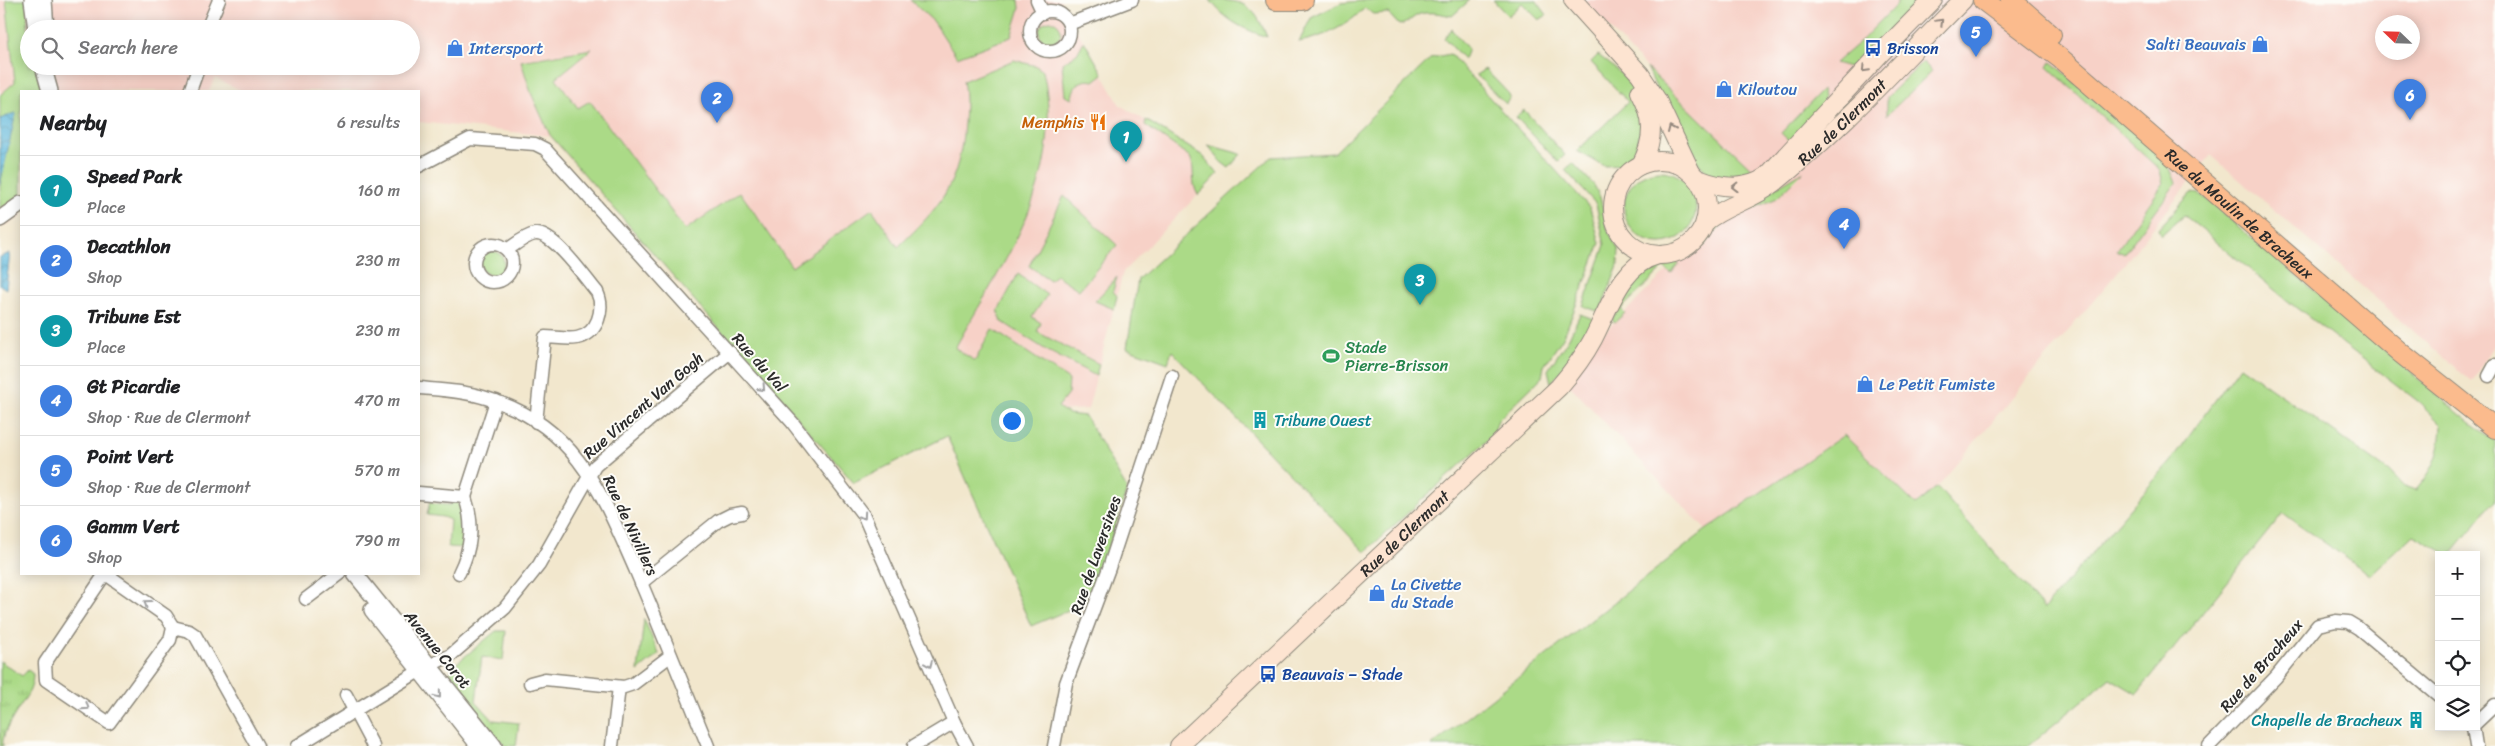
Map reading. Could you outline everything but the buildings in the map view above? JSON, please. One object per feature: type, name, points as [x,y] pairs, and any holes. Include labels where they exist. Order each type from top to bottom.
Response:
[{"type":"main road","points":[[1276,0],[1303,0]]},
{"type":"main road","points":[[1560,0],[1574,12],[1605,46],[1641,93],[1651,117],[1652,132],[1650,144],[1641,165]]},
{"type":"main road","points":[[1573,0],[1616,44],[1640,74],[1657,100],[1707,202],[1705,222],[1698,236],[1687,247],[1675,253],[1658,255],[1636,249],[1622,237],[1613,215],[1615,194],[1626,175],[1651,161],[1667,161],[1678,164],[1694,176]]},
{"type":"main road","name":"Rue de Clermont","points":[[1705,222],[1715,214],[1754,197],[1774,183],[1844,122],[1963,0]]},
{"type":"main road","name":"Rue du Moulin de Bracheux","points":[[1982,0],[2060,58],[2402,354],[2495,428]]},
{"type":"main road","name":"Rue de Clermont","points":[[1694,176],[1710,184],[1734,187],[1754,184],[1767,176],[1929,3]]},
{"type":"main road","name":"Rue du Moulin de Bracheux","points":[[2017,4],[2495,415]]},
{"type":"main road","name":"Rue de Clermont","points":[[1611,304],[1626,263],[1626,250],[1622,237]]},
{"type":"main road","name":"Rue de Clermont","points":[[1179,746],[1554,392],[1586,350],[1630,271],[1644,260],[1658,255]]},
{"type":"street","points":[[32,0],[35,20]]},
{"type":"street","points":[[44,0],[45,20]]},
{"type":"street","points":[[211,20],[219,0]]},
{"type":"street","points":[[1037,0],[1043,13]]},
{"type":"street","points":[[1069,24],[1132,0]]},
{"type":"street","points":[[1043,13],[1059,14],[1069,24],[1069,36],[1064,46],[1053,51],[1042,49],[1034,42],[1031,31],[1034,20],[1043,13]]},
{"type":"street","points":[[46,75],[50,90]]},
{"type":"street","points":[[55,75],[59,90]]},
{"type":"street","points":[[190,90],[196,75]]},
{"type":"street","name":"Rue du Val","points":[[420,165],[470,139],[535,144],[545,149],[796,426],[868,522],[954,722],[967,746]]},
{"type":"street","points":[[0,220],[20,205]]},
{"type":"street","points":[[0,220],[20,213]]},
{"type":"street","points":[[507,250],[529,236],[539,234],[550,239],[597,292],[601,303],[598,320],[587,334],[575,338],[545,337],[536,422]]},
{"type":"street","name":"Rue Vincent Van Gogh","points":[[297,746],[424,668],[445,659],[462,647],[505,608],[523,588],[542,560],[589,473],[595,466],[730,352]]},
{"type":"street","name":"Rue de Laversines","points":[[1054,746],[1066,683],[1109,568],[1172,376]]},
{"type":"street","name":"Rue de Nivillers","points":[[420,388],[459,392],[496,401],[536,422],[569,448],[589,473],[604,499],[641,583],[708,746]]},
{"type":"street","points":[[459,572],[469,550],[472,526],[465,497],[496,401]]},
{"type":"street","points":[[420,493],[465,497]]},
{"type":"street","points":[[641,583],[718,521],[730,515],[742,513]]},
{"type":"street","points":[[105,575],[45,663],[46,680],[109,723],[170,640],[173,627]]},
{"type":"street","points":[[107,575],[166,616],[173,627],[189,631],[195,636],[257,746]]},
{"type":"street","points":[[306,599],[338,575]]},
{"type":"street","name":"Avenue Corot","points":[[344,575],[494,746]]},
{"type":"street","name":"Avenue Corot","points":[[356,575],[479,746]]},
{"type":"street","name":"Rue de Bracheux","points":[[2209,746],[2272,682],[2315,628],[2326,622],[2343,621],[2358,628],[2435,693]]},
{"type":"street","points":[[530,683],[551,679],[619,687],[633,684],[670,656]]},
{"type":"street","points":[[612,746],[619,687]]},
{"type":"street","points":[[346,695],[374,746]]},
{"type":"street","points":[[2480,719],[2495,705]]},
{"type":"street","points":[[914,746],[954,722]]},
{"type":"street","points":[[2474,731],[2476,746]]},
{"type":"shaded area","points":[[0,0],[1060,0],[1120,105],[1203,156],[1218,174],[1123,272],[1088,409],[988,415],[854,483],[550,136],[420,122],[420,90],[240,90],[215,78],[209,90],[20,90],[20,218],[0,228]]},
{"type":"shaded area","points":[[1582,0],[2495,0],[2495,344],[2472,382],[2211,155],[2126,262],[1937,487],[1916,505],[1843,435],[1706,530],[1560,375],[1762,179],[1652,73]]},
{"type":"green space","points":[[6,0],[27,0],[28,20],[20,20],[20,75],[41,75],[45,90],[20,90],[20,198],[0,209],[0,95],[15,82]]},
{"type":"green space","points":[[910,0],[1019,0],[1020,8],[1011,37],[957,57],[934,22]]},
{"type":"green space","points":[[1210,0],[1232,1],[1247,6],[1258,18],[1267,37],[1235,23],[1222,14]]},
{"type":"green space","points":[[1369,0],[1470,0],[1452,16],[1424,13],[1399,25],[1388,13],[1373,14],[1365,8],[1335,30],[1299,42],[1311,18],[1341,3]]},
{"type":"green space","points":[[1493,0],[1536,0],[1547,15],[1539,20],[1522,3],[1508,16]]},
{"type":"green space","points":[[1897,0],[1918,0],[1862,59],[1849,67],[1835,63],[1863,39],[1897,4]]},
{"type":"green space","points":[[1050,21],[1058,24],[1061,32],[1058,40],[1050,43],[1042,40],[1039,32],[1042,24]]},
{"type":"green space","points":[[1451,29],[1468,49],[1464,59],[1444,38]]},
{"type":"green space","points":[[1084,41],[1103,74],[1094,81],[1089,80],[1078,84],[1072,99],[1065,96],[1062,63],[1077,54]]},
{"type":"green space","points":[[592,49],[556,78],[578,108],[590,101],[685,230],[740,192],[792,267],[872,209],[898,247],[937,206],[953,178],[962,144],[965,107],[963,81],[1014,60],[1036,66],[1043,71],[1048,110],[1046,147],[1039,183],[1011,250],[955,348],[975,361],[992,329],[1069,380],[1068,394],[1058,407],[1068,414],[1085,416],[1127,489],[1092,600],[1031,626],[947,436],[854,483],[550,135],[531,93],[521,61]]},
{"type":"green space","points":[[1450,54],[1590,208],[1600,243],[1564,336],[1544,366],[1542,377],[1498,420],[1493,435],[1365,552],[1172,351],[1168,363],[1127,348],[1138,279],[1271,157],[1334,153],[1431,58]]},
{"type":"green space","points":[[1598,55],[1619,72],[1634,91],[1639,101],[1641,126],[1635,150],[1627,165],[1604,166],[1577,151],[1628,102],[1591,62]]},
{"type":"green space","points":[[1923,62],[1932,71],[1887,115],[1887,97]]},
{"type":"green space","points":[[2051,62],[2167,161],[2176,183],[2124,254],[2117,250],[2163,184],[2160,170],[2048,67]]},
{"type":"green space","points":[[1647,68],[1762,179],[1724,179],[1708,173],[1697,162],[1677,131]]},
{"type":"green space","points":[[1485,69],[1509,94],[1510,97],[1506,104],[1476,75]]},
{"type":"green space","points":[[1822,90],[1824,97],[1823,107],[1789,141],[1781,133]]},
{"type":"green space","points":[[1524,110],[1565,155],[1558,162],[1516,117]]},
{"type":"green space","points":[[1146,120],[1203,156],[1218,174],[1198,195],[1194,185],[1193,166],[1190,157],[1145,125]]},
{"type":"green space","points":[[1208,145],[1241,154],[1229,168],[1221,162]]},
{"type":"green space","points":[[1573,163],[1594,185],[1600,197],[1608,231],[1619,250],[1618,266],[1600,312],[1583,306],[1605,245],[1596,204],[1565,170]]},
{"type":"green space","points":[[1660,171],[1674,174],[1686,181],[1693,193],[1696,207],[1693,221],[1686,233],[1674,240],[1660,243],[1646,240],[1634,233],[1627,221],[1624,207],[1627,193],[1634,181],[1646,174]]},
{"type":"green space","points":[[1804,171],[1777,198],[1725,221],[1703,247],[1700,245],[1710,229],[1723,217]]},
{"type":"green space","points":[[2191,193],[2200,194],[2462,416],[2495,441],[2495,500],[2453,551],[2443,551],[2413,535],[2370,575],[2283,513],[2137,694],[2110,678],[2028,746],[1431,746],[1706,530],[1844,435],[1916,505],[1937,487],[2044,609],[2174,457],[2240,366],[2389,471],[2402,485],[2416,490],[2432,468],[2440,444],[2442,425],[2419,402],[2294,306],[2184,215],[2161,235],[2158,229]]},
{"type":"green space","points":[[1064,196],[1117,245],[1079,290],[1056,275],[1050,280],[1029,266]]},
{"type":"green space","points":[[492,251],[501,254],[504,263],[501,272],[492,275],[483,272],[480,263],[483,254]]},
{"type":"green space","points":[[1678,261],[1678,265],[1671,274],[1664,267],[1621,309],[1625,313],[1615,322],[1612,320],[1633,276],[1650,265]]},
{"type":"green space","points":[[1018,274],[1047,295],[1032,317],[1041,323],[1037,332],[1099,364],[1096,376],[1046,350],[1001,321],[998,311]]},
{"type":"green space","points":[[1117,277],[1113,291],[1117,296],[1114,309],[1095,301]]},
{"type":"green space","points":[[1580,314],[1596,320],[1581,348],[1551,383],[1548,370],[1569,338]]},
{"type":"green space","points":[[430,501],[433,504],[450,505],[453,501],[459,504],[465,523],[465,548],[448,547],[450,520],[427,515]]},
{"type":"green space","points":[[644,619],[659,654],[638,671]]},
{"type":"green space","points":[[496,631],[506,631],[503,660],[482,657],[476,701],[493,720],[519,723],[516,746],[505,746],[451,680],[450,675],[452,667]]},
{"type":"green space","points":[[0,661],[22,676],[28,670],[33,674],[30,690],[8,726],[3,746],[0,746]]},
{"type":"water","points":[[16,113],[0,185],[0,119]]},
{"type":"water","points":[[10,253],[6,289],[0,285],[0,257]]},
{"type":"place","name":"Salti Beauvais","points":[[2260,44]]},
{"type":"place","name":"Intersport","points":[[455,48]]},
{"type":"place","name":"Brisson","points":[[1873,48]]},
{"type":"place","name":"Point Vert","points":[[1976,57]]},
{"type":"place","name":"Kiloutou","points":[[1724,89]]},
{"type":"place","name":"Gamm Vert","points":[[2410,120]]},
{"type":"place","name":"Memphis","points":[[1098,122]]},
{"type":"place","name":"Decathlon","points":[[717,123]]},
{"type":"place","name":"Speed Park","points":[[1126,162]]},
{"type":"place","name":"Gt Picardie","points":[[1844,249]]},
{"type":"place","name":"Tribune Est","points":[[1420,305]]},
{"type":"place","name":"Stade Pierre-Brisson","points":[[1331,356]]},
{"type":"place","name":"Le Petit Fumiste","points":[[1865,384]]},
{"type":"place","name":"Tribune Ouest","points":[[1260,420]]},
{"type":"place","name":"La Civette du Stade","points":[[1377,593]]},
{"type":"place","name":"Beauvais – Stade","points":[[1268,674]]},
{"type":"place","name":"Chapelle de Bracheux","points":[[2416,720]]}]
